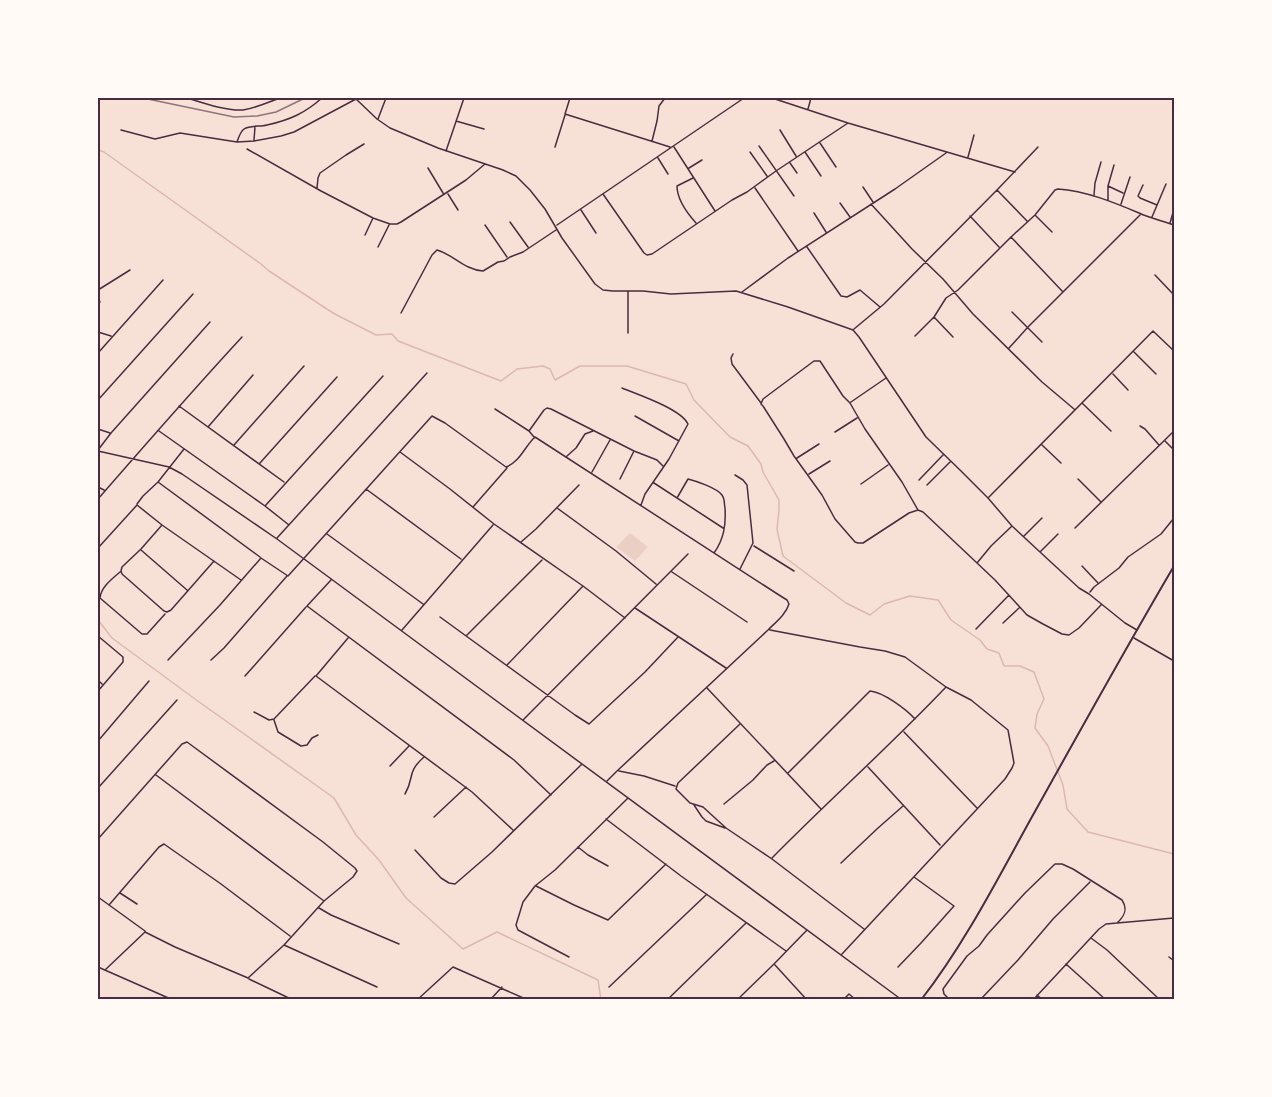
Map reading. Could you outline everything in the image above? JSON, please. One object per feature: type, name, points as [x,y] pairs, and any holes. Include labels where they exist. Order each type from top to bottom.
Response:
[{"type":"main road","points":[[921,999],[965,935],[1174,566]]},
{"type":"street","points":[[187,98],[241,110],[280,98]]},
{"type":"street","points":[[237,142],[241,131],[248,127],[264,126],[292,118],[322,98]]},
{"type":"street","points":[[121,130],[156,139],[180,133],[237,142],[254,141],[286,135],[356,98],[377,119],[390,128],[516,176],[534,194],[562,238],[598,287],[609,291],[671,294],[741,292],[853,330],[860,337],[926,437],[988,498],[1012,526],[1079,588],[1137,630]]},
{"type":"street","points":[[377,119],[386,98]]},
{"type":"street","points":[[446,150],[464,98]]},
{"type":"street","points":[[555,147],[570,98]]},
{"type":"street","points":[[652,141],[659,106],[665,98]]},
{"type":"street","points":[[401,313],[432,255],[437,250],[480,271],[523,252],[580,210],[744,98]]},
{"type":"street","points":[[772,98],[1015,172]]},
{"type":"street","points":[[808,110],[811,98]]},
{"type":"street","points":[[565,114],[672,147],[716,211]]},
{"type":"street","points":[[456,121],[484,129]]},
{"type":"street","points":[[603,194],[647,255],[657,252],[848,123]]},
{"type":"street","points":[[254,141],[255,127]]},
{"type":"street","points":[[780,130],[796,157]]},
{"type":"street","points":[[968,158],[974,135]]},
{"type":"street","points":[[820,142],[836,167]]},
{"type":"street","points":[[317,189],[320,173],[364,144]]},
{"type":"street","points":[[759,146],[794,196]]},
{"type":"street","points":[[853,330],[880,308],[926,263],[1038,147]]},
{"type":"street","points":[[247,149],[317,189],[373,218],[390,224],[401,222],[446,194],[485,164]]},
{"type":"street","points":[[750,152],[767,177]]},
{"type":"street","points":[[805,152],[821,176]]},
{"type":"street","points":[[741,292],[946,152]]},
{"type":"street","points":[[658,157],[668,174]]},
{"type":"street","points":[[688,168],[702,160]]},
{"type":"street","points":[[789,162],[797,173]]},
{"type":"street","points":[[1094,196],[1101,162]]},
{"type":"street","points":[[1108,201],[1108,186],[1114,165]]},
{"type":"street","points":[[429,168],[458,210]]},
{"type":"street","points":[[1121,205],[1130,177]]},
{"type":"street","points":[[693,178],[682,183],[677,189],[687,213],[696,224]]},
{"type":"street","points":[[1152,217],[1166,184]]},
{"type":"street","points":[[1108,186],[1124,193]]},
{"type":"street","points":[[1143,186],[1138,196],[1158,205]]},
{"type":"street","points":[[754,187],[799,252]]},
{"type":"street","points":[[863,187],[872,203],[973,314],[1042,382],[1074,409]]},
{"type":"street","points":[[997,190],[1028,222]]},
{"type":"street","points":[[915,336],[933,317],[946,298],[958,290],[1028,222],[1055,190],[1094,196],[1174,225]]},
{"type":"street","points":[[840,203],[850,218]]},
{"type":"street","points":[[1170,224],[1174,209]]},
{"type":"street","points":[[580,210],[596,233]]},
{"type":"street","points":[[814,213],[827,233]]},
{"type":"street","points":[[1035,214],[1052,232]]},
{"type":"street","points":[[1008,350],[1141,214]]},
{"type":"street","points":[[970,216],[1000,248]]},
{"type":"street","points":[[365,235],[373,218]]},
{"type":"street","points":[[510,222],[529,248]]},
{"type":"street","points":[[378,247],[390,224]]},
{"type":"street","points":[[485,225],[508,258]]},
{"type":"street","points":[[1011,237],[1063,292]]},
{"type":"street","points":[[807,246],[841,296],[847,297],[860,291],[880,308]]},
{"type":"street","points":[[98,291],[130,270]]},
{"type":"street","points":[[1155,275],[1174,295]]},
{"type":"street","points":[[98,353],[163,280]]},
{"type":"street","points":[[628,291],[628,333]]},
{"type":"street","points":[[98,398],[193,294]]},
{"type":"street","points":[[1012,312],[1042,342]]},
{"type":"street","points":[[933,317],[953,337]]},
{"type":"street","points":[[210,322],[111,433],[98,451],[169,467],[190,478],[277,539],[902,999]]},
{"type":"street","points":[[988,498],[1152,331],[1174,349]]},
{"type":"street","points":[[98,332],[112,336]]},
{"type":"street","points":[[98,499],[178,406],[242,337]]},
{"type":"street","points":[[1133,351],[1156,374]]},
{"type":"street","points":[[733,354],[732,364],[836,519],[852,539],[858,543],[866,541],[909,513],[918,510]]},
{"type":"street","points":[[761,404],[767,395],[816,360],[820,361],[902,482],[918,510],[1000,584],[1027,615],[1066,635],[1079,628],[1102,604]]},
{"type":"street","points":[[233,446],[304,366]]},
{"type":"street","points":[[277,539],[427,373]]},
{"type":"street","points":[[1112,373],[1128,390]]},
{"type":"street","points":[[207,427],[254,375]]},
{"type":"street","points":[[265,506],[382,376]]},
{"type":"street","points":[[259,463],[337,378]]},
{"type":"street","points":[[850,403],[886,378]]},
{"type":"street","points":[[622,387],[684,416],[688,424],[641,505]]},
{"type":"street","points":[[1082,403],[1110,431]]},
{"type":"street","points":[[178,406],[285,483]]},
{"type":"street","points":[[529,431],[544,410],[548,408],[657,460],[664,467]]},
{"type":"street","points":[[495,409],[529,431],[534,437],[787,600],[789,604],[789,607],[768,630],[607,782]]},
{"type":"street","points":[[211,660],[327,534],[422,425],[433,416],[507,467]]},
{"type":"street","points":[[635,416],[680,441]]},
{"type":"street","points":[[835,432],[858,417]]},
{"type":"street","points":[[1140,426],[1160,446]]},
{"type":"street","points":[[98,429],[111,433]]},
{"type":"street","points":[[158,430],[290,526]]},
{"type":"street","points":[[567,457],[585,434],[594,430]]},
{"type":"street","points":[[1075,528],[1174,431]]},
{"type":"street","points":[[473,507],[507,467],[524,452],[534,437]]},
{"type":"street","points":[[592,473],[611,439]]},
{"type":"street","points":[[1165,441],[1174,450]]},
{"type":"street","points":[[796,459],[819,444]]},
{"type":"street","points":[[1041,444],[1061,463]]},
{"type":"street","points":[[98,548],[158,482],[184,449]]},
{"type":"street","points":[[399,451],[494,524],[625,618]]},
{"type":"street","points":[[620,479],[634,451]]},
{"type":"street","points":[[919,480],[944,454]]},
{"type":"street","points":[[808,475],[830,461]]},
{"type":"street","points":[[927,485],[951,461]]},
{"type":"street","points":[[861,484],[889,464]]},
{"type":"street","points":[[735,475],[747,485],[753,546],[740,570]]},
{"type":"street","points":[[677,498],[688,479],[720,492],[724,500],[726,518],[722,538],[714,553]]},
{"type":"street","points":[[1078,479],[1102,503]]},
{"type":"street","points":[[158,482],[288,576]]},
{"type":"street","points":[[653,483],[724,528]]},
{"type":"street","points":[[520,542],[579,485]]},
{"type":"street","points":[[98,487],[105,490]]},
{"type":"street","points":[[365,489],[462,560]]},
{"type":"street","points":[[137,505],[241,580]]},
{"type":"street","points":[[557,508],[616,551],[657,585]]},
{"type":"street","points":[[1023,536],[1042,518]]},
{"type":"street","points":[[1089,594],[1128,557],[1161,534],[1174,519]]},
{"type":"street","points":[[401,631],[494,524]]},
{"type":"street","points":[[162,525],[100,594],[100,598],[142,634],[147,634],[166,612],[171,610],[214,561]]},
{"type":"street","points":[[976,563],[1012,526]]},
{"type":"street","points":[[327,534],[424,604]]},
{"type":"street","points":[[1040,552],[1058,534]]},
{"type":"street","points":[[753,546],[794,571]]},
{"type":"street","points":[[141,549],[188,590]]},
{"type":"street","points":[[523,720],[688,554]]},
{"type":"street","points":[[168,660],[261,558]]},
{"type":"street","points":[[466,636],[542,559]]},
{"type":"street","points":[[1082,566],[1098,583]]},
{"type":"street","points":[[121,571],[166,612]]},
{"type":"street","points":[[671,571],[747,622]]},
{"type":"street","points":[[245,676],[331,580]]},
{"type":"street","points":[[507,665],[583,586]]},
{"type":"street","points":[[976,628],[1009,595]]},
{"type":"street","points":[[307,606],[514,760],[551,795]]},
{"type":"street","points":[[1003,623],[1019,607]]},
{"type":"street","points":[[634,608],[727,668]]},
{"type":"street","points":[[440,617],[590,724],[678,637]]},
{"type":"street","points":[[768,630],[902,655],[946,687],[971,700],[1005,726],[1010,734],[1014,763],[1005,779],[842,954]]},
{"type":"street","points":[[98,636],[123,657],[123,663],[98,691]]},
{"type":"street","points":[[254,712],[269,720],[274,719],[316,676],[348,637]]},
{"type":"street","points":[[1133,638],[1174,661]]},
{"type":"street","points":[[316,676],[478,796],[513,830]]},
{"type":"street","points":[[98,680],[103,685]]},
{"type":"street","points":[[98,741],[149,681]]},
{"type":"street","points":[[772,859],[820,809],[867,767],[946,687]]},
{"type":"street","points":[[706,688],[820,809]]},
{"type":"street","points":[[788,773],[870,691],[881,694],[907,710],[915,719]]},
{"type":"street","points":[[98,788],[177,700]]},
{"type":"street","points":[[274,719],[278,732],[303,747],[318,735]]},
{"type":"street","points":[[676,786],[740,724]]},
{"type":"street","points":[[903,732],[977,808]]},
{"type":"street","points":[[98,839],[182,744],[187,742],[352,865],[357,871],[353,877],[324,902],[284,945],[248,978]]},
{"type":"street","points":[[390,766],[409,745]]},
{"type":"street","points":[[405,794],[412,771],[425,757]]},
{"type":"street","points":[[724,804],[775,760]]},
{"type":"street","points":[[415,850],[441,878],[449,884],[455,884],[492,852],[582,764]]},
{"type":"street","points":[[867,767],[942,846]]},
{"type":"street","points":[[617,771],[644,776],[676,786]]},
{"type":"street","points":[[155,775],[324,902]]},
{"type":"street","points":[[676,786],[676,789],[706,821],[726,828]]},
{"type":"street","points":[[434,817],[466,787]]},
{"type":"street","points":[[569,957],[517,928],[523,902],[535,886],[555,870],[628,798]]},
{"type":"street","points":[[693,805],[703,807],[726,828],[772,859],[865,930]]},
{"type":"street","points":[[842,863],[904,805]]},
{"type":"street","points":[[606,819],[786,951]]},
{"type":"street","points":[[109,905],[164,844],[291,936]]},
{"type":"street","points":[[578,847],[608,866]]},
{"type":"street","points":[[950,999],[944,994],[943,989],[967,956],[979,946],[1024,893],[1057,863],[1064,864],[1117,896],[1123,902],[1125,912],[1117,922]]},
{"type":"street","points":[[535,886],[608,920],[666,864]]},
{"type":"street","points":[[898,967],[954,906],[914,877]]},
{"type":"street","points":[[980,999],[1091,881]]},
{"type":"street","points":[[120,892],[136,904]]},
{"type":"street","points":[[609,987],[706,894]]},
{"type":"street","points":[[98,897],[145,932],[293,999]]},
{"type":"street","points":[[318,908],[399,944]]},
{"type":"street","points":[[1033,999],[1065,963],[1103,926],[1117,922],[1174,918]]},
{"type":"street","points":[[668,999],[746,923]]},
{"type":"street","points":[[736,999],[807,929]]},
{"type":"street","points":[[105,970],[145,932]]},
{"type":"street","points":[[1090,938],[1107,950],[1160,999]]},
{"type":"street","points":[[284,945],[376,987]]},
{"type":"street","points":[[1169,957],[1174,961]]},
{"type":"street","points":[[1065,963],[1106,999]]},
{"type":"street","points":[[774,964],[807,999]]},
{"type":"street","points":[[98,967],[173,999]]},
{"type":"street","points":[[417,999],[453,967],[528,999]]},
{"type":"street","points":[[490,999],[502,987]]},
{"type":"street","points":[[843,999],[849,994],[856,999]]},
{"type":"street","points":[[1037,995],[1043,999]]},
{"type":"shaded area","points":[[630,533],[648,547],[635,561],[616,547]]},
{"type":"waterway","points":[[98,150],[104,152],[269,271],[333,313],[376,335],[392,334],[398,341],[501,381],[517,369],[543,366],[550,369],[555,380],[580,366],[627,366],[686,384],[694,400],[730,437],[748,446],[761,464],[779,500],[777,529],[783,556],[846,603],[870,615],[884,604],[910,596],[938,600],[951,620],[980,640],[987,649],[999,653],[1004,666],[1020,666],[1034,672],[1044,699],[1037,714],[1035,728],[1048,746],[1063,785],[1067,809],[1088,832],[1174,854]]},
{"type":"waterway","points":[[98,620],[112,638],[334,798],[356,835],[379,860],[406,898],[463,949],[497,932],[598,980],[601,1000]]},
{"type":"railway","points":[[143,98],[234,117],[276,112],[305,98]]}]
